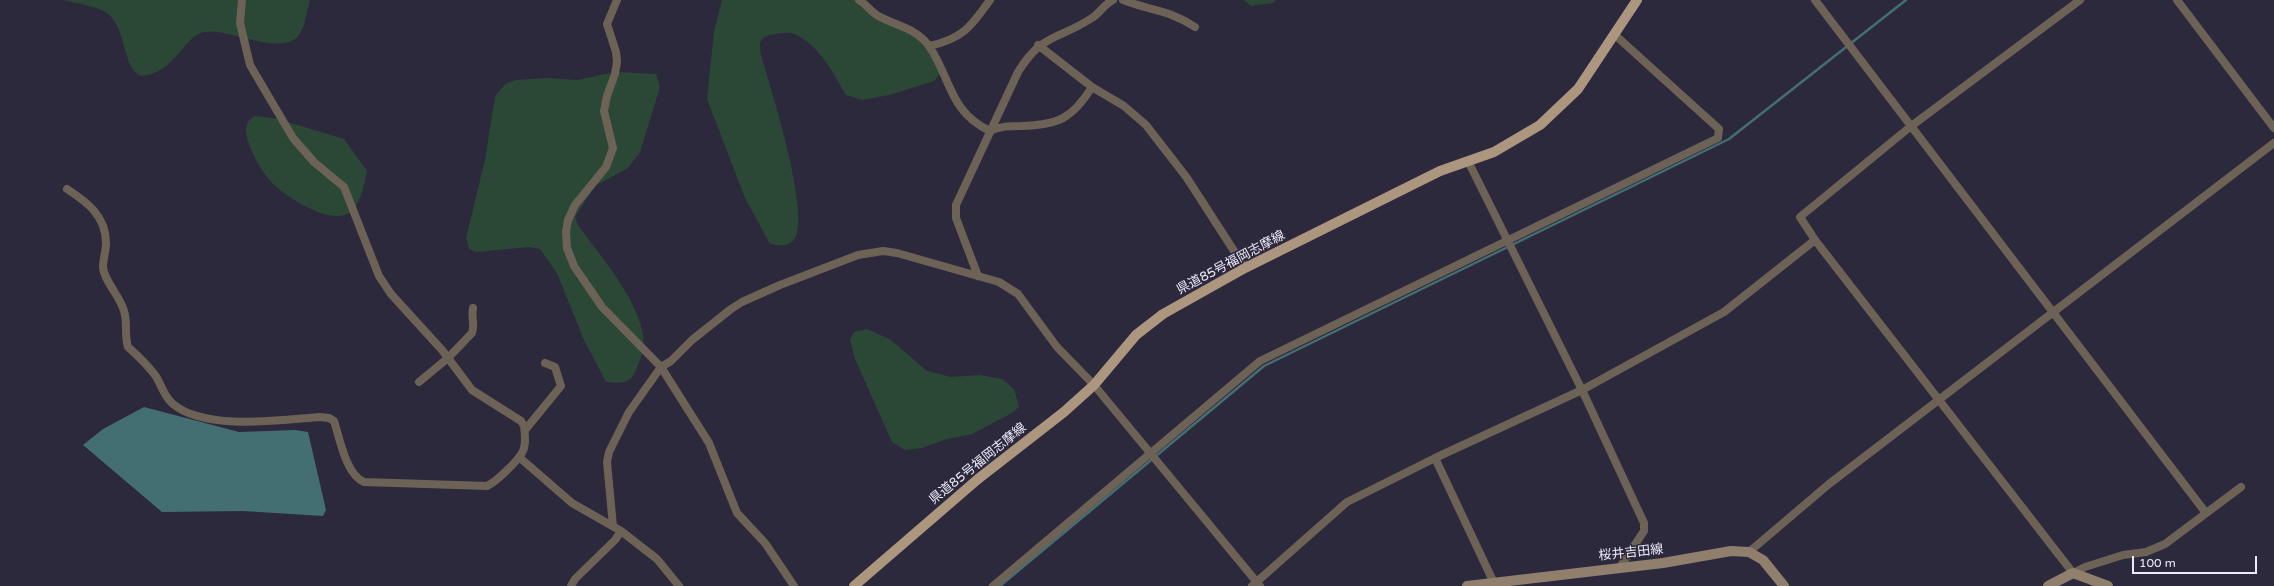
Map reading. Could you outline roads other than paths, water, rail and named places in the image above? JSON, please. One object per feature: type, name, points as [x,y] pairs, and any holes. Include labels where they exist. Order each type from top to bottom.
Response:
[{"type":"main road","name":"県道85号福岡志摩線","points":[[854,586],[923,526],[1064,412],[1094,385],[1125,346],[1151,323],[1195,295],[1245,268],[1440,171],[1509,144],[1553,115],[1578,90],[1637,0]]},
{"type":"main road","name":"桜井吉田線","points":[[1467,586],[1494,583],[1510,584],[1620,567],[1663,563],[1731,551],[1749,552]]},
{"type":"main road","points":[[1749,552],[1763,560],[1784,586]]},
{"type":"main road","points":[[2048,586],[2073,573],[2108,586]]},
{"type":"street","points":[[67,189],[88,205],[103,222],[106,243],[103,268],[106,278],[115,290],[124,312],[128,347],[149,366],[173,404],[193,414],[235,422],[262,423],[320,417],[329,418],[334,421],[351,472],[357,479],[364,482],[487,486],[497,479],[519,457],[524,450],[525,430],[520,421],[472,390],[448,358],[391,294],[379,276],[344,187],[314,162],[292,138],[273,107],[250,65],[240,23],[242,0]]},
{"type":"street","points":[[617,0],[607,24],[616,52],[616,74],[607,96],[604,111],[613,148],[606,167],[575,205],[568,220],[566,232],[567,248],[574,266],[602,307],[661,366],[709,443],[727,492],[737,513],[765,543],[794,586]]},
{"type":"street","points":[[858,0],[880,17],[911,30],[929,46],[954,98],[966,114],[980,126],[990,131],[1008,126],[1045,124],[1065,118],[1080,107],[1092,87]]},
{"type":"street","points":[[929,46],[953,40],[961,35],[990,0]]},
{"type":"street","points":[[978,276],[956,218],[956,204],[1018,72],[1026,58],[1038,45],[1094,17],[1113,0]]},
{"type":"street","points":[[1123,0],[1138,6],[1171,13],[1194,27]]},
{"type":"street","points":[[1815,0],[2053,315],[2206,513]]},
{"type":"street","points":[[2080,0],[1910,127],[1800,217],[1815,240],[2073,573],[2085,567],[2123,554],[2146,552],[2165,544],[2241,487]]},
{"type":"street","points":[[2177,0],[2274,128]]},
{"type":"street","points":[[993,586],[1260,361],[1718,138],[1719,129],[1615,35]]},
{"type":"street","points":[[1038,45],[1092,87],[1118,102],[1146,125],[1187,178],[1245,268]]},
{"type":"street","points":[[1749,552],[1829,484],[2053,315],[2274,143]]},
{"type":"street","points":[[1468,161],[1582,390],[1644,523],[1644,531],[1620,567]]},
{"type":"street","points":[[613,526],[607,462],[609,452],[629,412],[661,366],[671,361],[692,340],[742,302],[858,255],[883,251],[897,253],[999,282],[1018,294],[1057,347],[1094,385],[1256,585],[1347,502],[1435,458],[1582,390],[1724,312],[1815,240]]},
{"type":"street","points":[[419,382],[448,358],[472,333],[474,329],[471,316],[473,308]]},
{"type":"street","points":[[525,430],[561,386],[555,367],[545,363]]},
{"type":"street","points":[[519,457],[572,503],[621,531],[657,559],[679,586]]},
{"type":"street","points":[[1435,458],[1494,583]]},
{"type":"street","points":[[571,586],[575,579],[615,540],[621,531]]},
{"type":"waterway","points":[[1000,586],[1264,366],[1729,139],[1906,0]]}]
